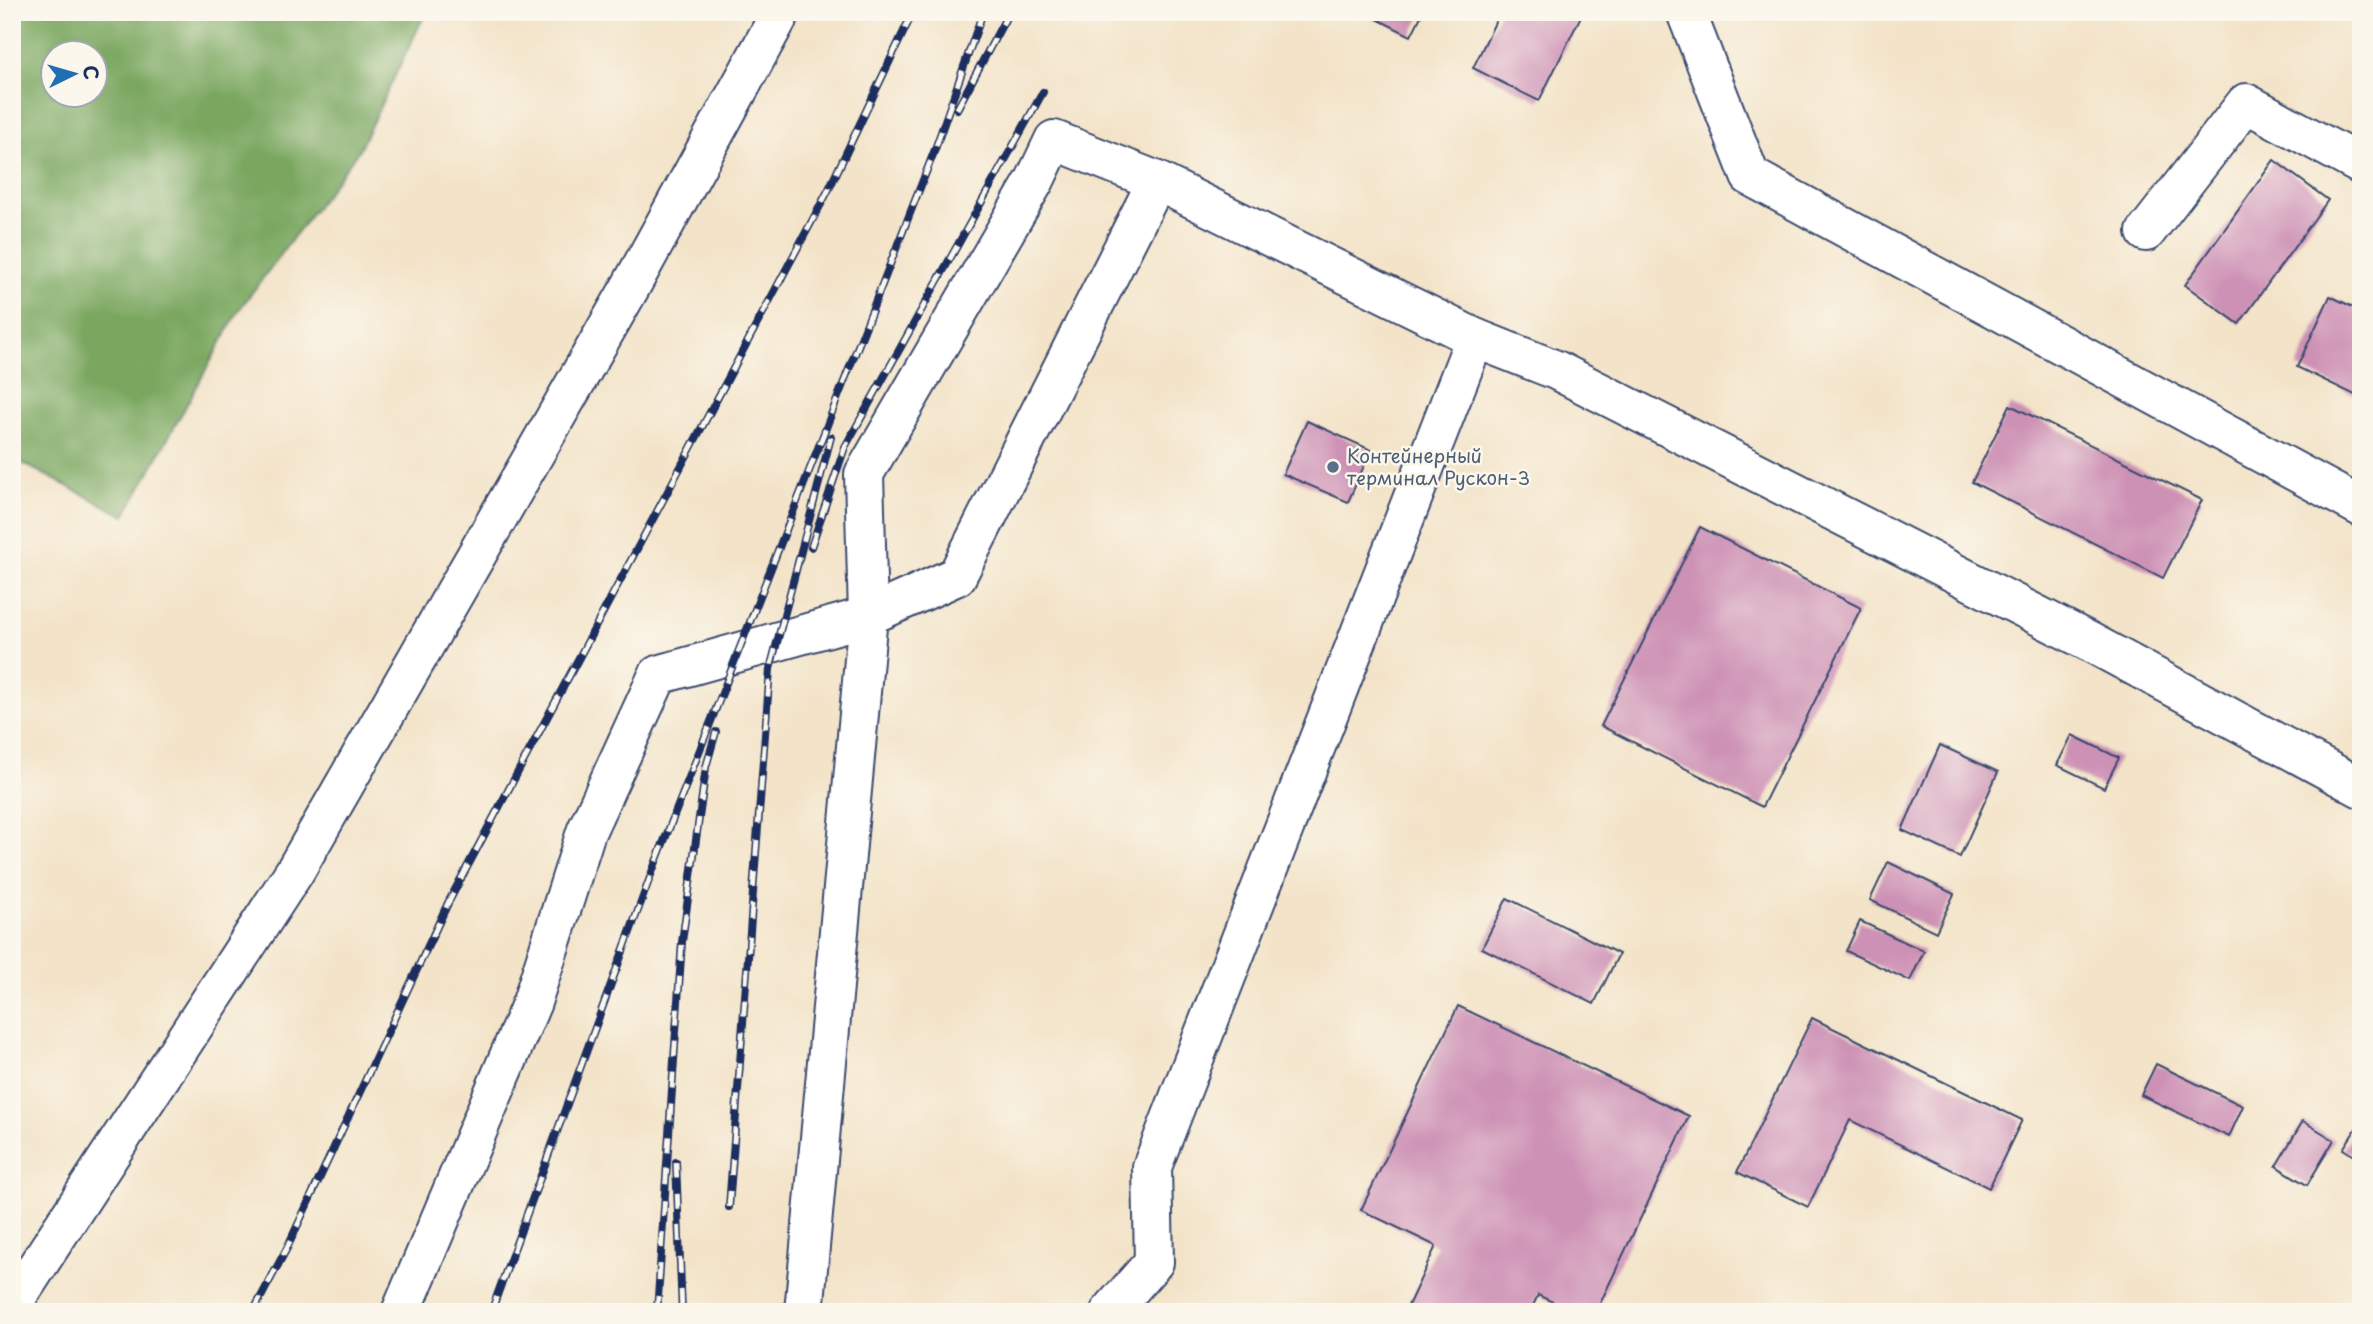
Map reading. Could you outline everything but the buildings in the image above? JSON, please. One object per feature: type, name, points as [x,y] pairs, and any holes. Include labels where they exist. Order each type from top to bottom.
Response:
[{"type":"street","points":[[12,1305],[295,872],[631,286],[781,12]]},
{"type":"street","points":[[1686,12],[1750,176],[2361,506]]},
{"type":"street","points":[[2146,232],[2246,103],[2361,166]]},
{"type":"street","points":[[804,1312],[867,616],[864,474],[1035,180],[1054,140],[1157,181],[1475,338],[1556,370],[2090,642],[2361,788]]},
{"type":"street","points":[[401,1312],[532,1002],[586,832],[657,676],[867,616],[957,576],[1157,181]]},
{"type":"street","points":[[1110,1312],[1154,1262],[1152,1167],[1475,338]]},
{"type":"green space","points":[[12,12],[426,12],[359,150],[239,310],[125,516],[12,458]]},
{"type":"railway","points":[[253,1312],[287,1248],[448,903],[828,191],[913,12]]},
{"type":"railway","points":[[491,1312],[652,872],[934,152],[983,12]]},
{"type":"railway","points":[[957,109],[1009,12]]},
{"type":"railway","points":[[811,547],[845,447],[1043,92]]},
{"type":"railway","points":[[729,1207],[770,669],[831,437]]},
{"type":"railway","points":[[657,1312],[682,942],[706,767],[716,732]]},
{"type":"railway","points":[[676,1162],[682,1312]]},
{"type":"place","name":"Контейнерный терминал Рускон-3","points":[[1333,467]]}]
